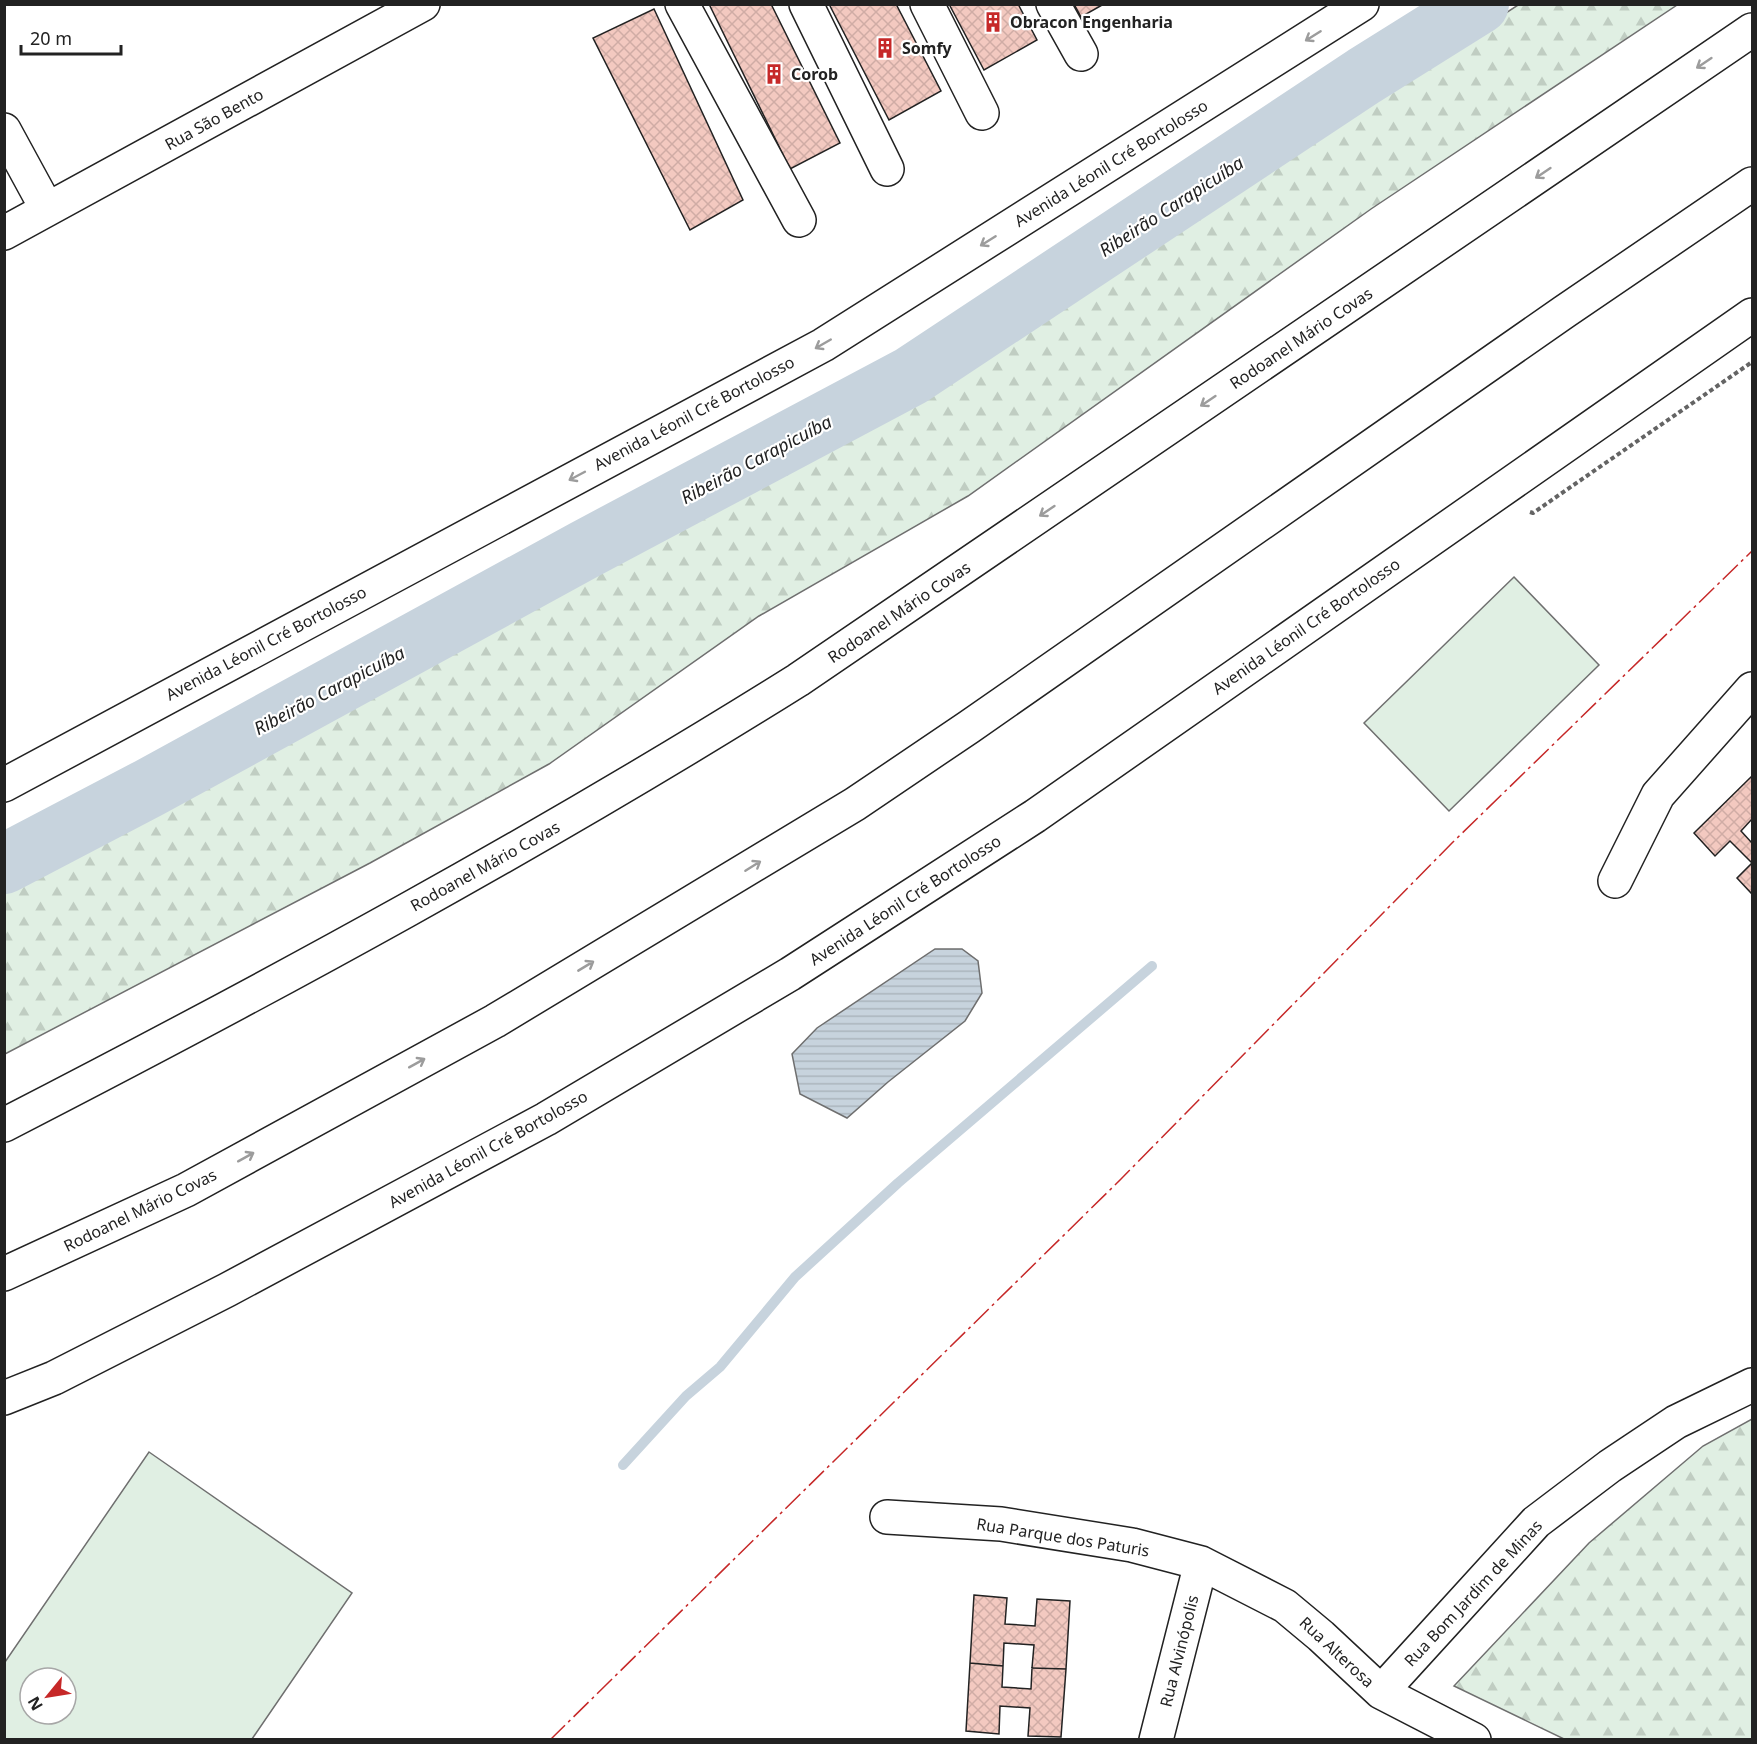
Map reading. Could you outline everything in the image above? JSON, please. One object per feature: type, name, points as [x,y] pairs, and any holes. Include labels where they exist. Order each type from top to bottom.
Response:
[{"type":"main road","name":"Rua São Bento","points":[[4,233],[423,4]]},
{"type":"main road","points":[[682,4],[799,220]]},
{"type":"main road","points":[[806,4],[887,169]]},
{"type":"main road","points":[[927,4],[982,113]]},
{"type":"main road","points":[[1053,4],[1081,54]]},
{"type":"main road","name":"Avenida Léonil Cré Bortolosso","points":[[4,785],[823,345],[1362,4]]},
{"type":"main road","name":"Rodoanel Mário Covas","points":[[4,1125],[130,1060],[462,880],[665,764],[798,680],[1752,30]]},
{"type":"main road","points":[[4,130],[47,209]]},
{"type":"main road","name":"Rodoanel Mário Covas","points":[[4,1274],[186,1190],[495,1021],[855,804],[1752,184]]},
{"type":"main road","name":"Avenida Léonil Cré Bortolosso","points":[[4,1398],[54,1378],[227,1290],[536,1125],[790,974],[1035,816],[1752,315]]},
{"type":"main road","points":[[1614,881],[1658,795],[1752,689]]},
{"type":"main road","name":"Rua Bom Jardim de Minas","points":[[1381,1692],[1536,1522],[1610,1466],[1676,1422],[1752,1385]]},
{"type":"main road","name":"Rua Parque dos Paturis","points":[[887,1517],[1001,1524],[1132,1545],[1201,1563]]},
{"type":"main road","name":"Rua Alterosa","points":[[1201,1563],[1285,1606],[1381,1692],[1474,1740]]},
{"type":"main road","name":"Rua Alvinópolis","points":[[1156,1740],[1201,1563]]},
{"type":"green space","points":[[1518,5],[1677,5],[1371,209],[968,496],[759,616],[549,764],[370,863],[5,1054],[5,890],[397,675],[627,553],[1336,124]]},
{"type":"green space","points":[[1514,577],[1599,665],[1449,811],[1364,723]]},
{"type":"green space","points":[[1752,1419],[1752,1739],[1564,1739],[1454,1686],[1589,1543],[1703,1446]]},
{"type":"green space","points":[[149,1452],[352,1593],[252,1739],[5,1739],[5,1662]]},
{"type":"shaded area","points":[[935,949],[962,949],[978,961],[982,993],[965,1021],[847,1118],[800,1094],[792,1054],[817,1028]]},
{"type":"building","name":"Corob","points":[[709,4],[771,4],[840,143],[790,169]]},
{"type":"building","name":"Somfy","points":[[829,4],[896,4],[941,91],[889,120]]},
{"type":"building","name":"Obracon Engenharia","points":[[949,4],[1018,4],[1037,40],[984,70]]},
{"type":"building","points":[[1074,4],[1104,4],[1081,17]]},
{"type":"building","points":[[654,9],[743,200],[690,230],[593,38]]},
{"type":"building","points":[[1752,776],[1752,819],[1741,831],[1752,843],[1752,863],[1730,841],[1715,856],[1694,833]]},
{"type":"building","points":[[1752,863],[1752,894],[1737,878]]},
{"type":"building","points":[[974,1595],[1007,1598],[1005,1624],[1035,1626],[1037,1599],[1070,1601],[1066,1669],[1032,1668],[1034,1645],[1004,1643],[1003,1666],[970,1663]]},
{"type":"building","points":[[970,1663],[1003,1666],[1002,1687],[1031,1689],[1032,1668],[1066,1669],[1061,1737],[1028,1736],[1030,1708],[1000,1706],[999,1734],[966,1731]]},
{"type":"waterway","name":"Ribeirão Carapicuíba","points":[[4,864],[911,376],[1364,76],[1479,4]]},
{"type":"waterway","points":[[623,1465],[686,1396],[720,1367],[795,1277],[898,1183],[1152,966]]},
{"type":"power","points":[[550,1740],[1121,1179],[1452,843],[1752,551]]},
{"type":"place","name":"Obracon Engenharia","points":[[993,22]]},
{"type":"place","name":"Somfy","points":[[885,48]]},
{"type":"place","name":"Corob","points":[[774,74]]}]
